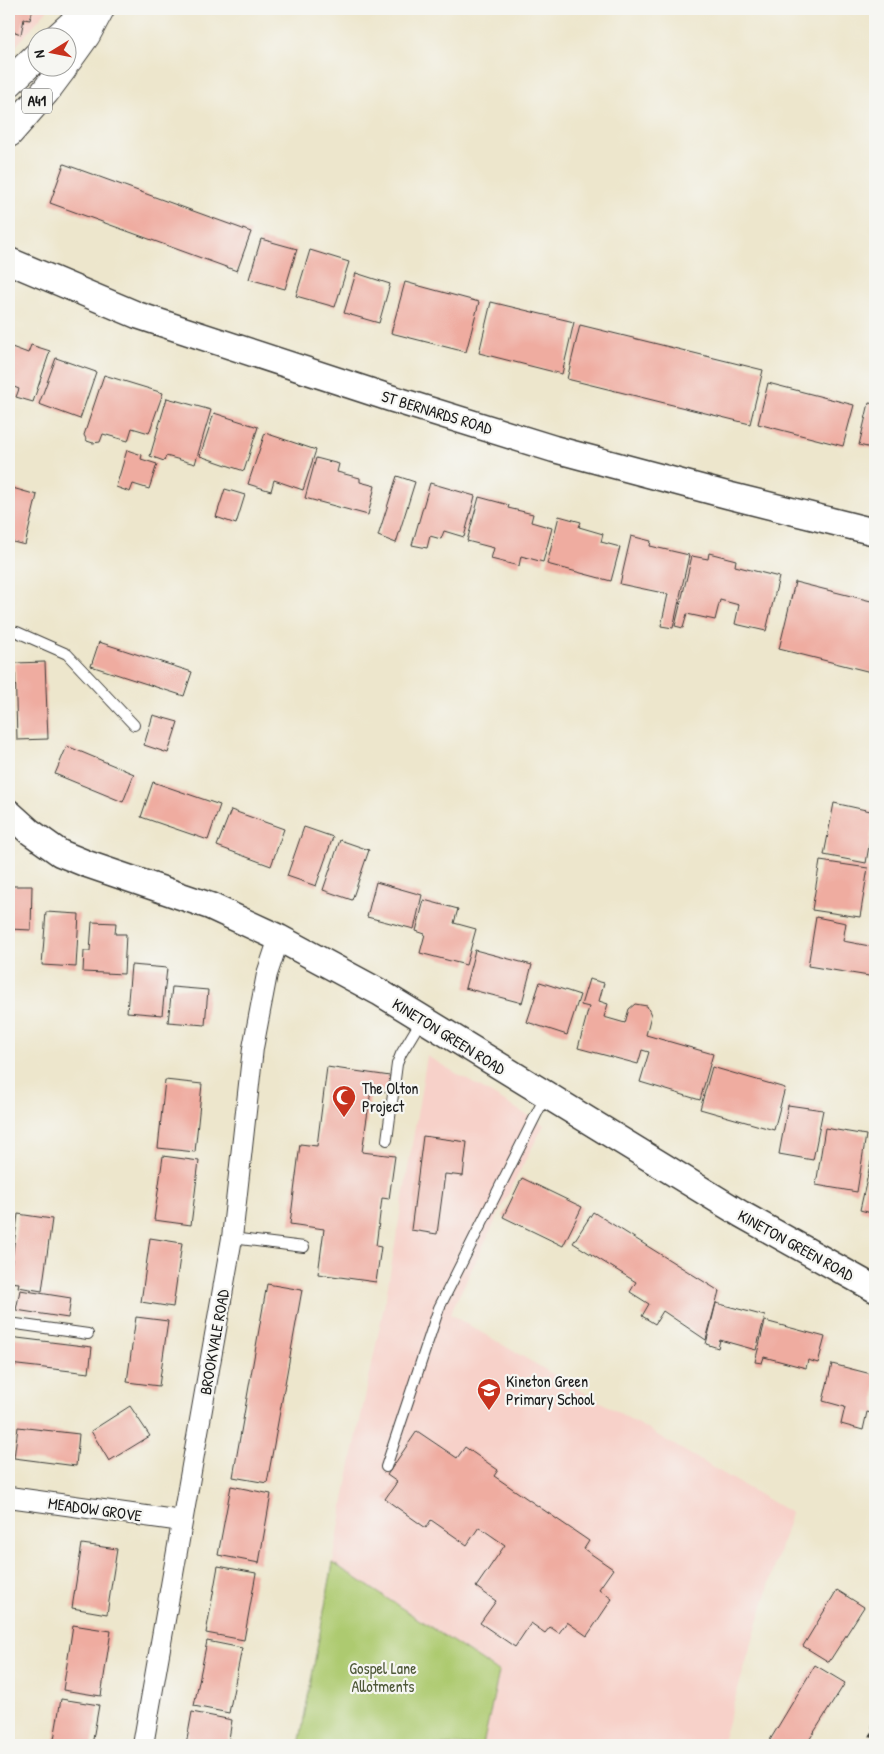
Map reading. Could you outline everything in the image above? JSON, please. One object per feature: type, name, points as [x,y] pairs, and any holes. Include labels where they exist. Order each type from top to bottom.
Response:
[{"type":"highway","points":[[68,28],[89,9]]},
{"type":"highway","points":[[78,46],[100,9]]},
{"type":"highway","name":"A41","points":[[9,83],[28,65]]},
{"type":"highway","name":"A41","points":[[9,133],[55,78]]},
{"type":"street","name":"ST BERNARDS ROAD","points":[[9,261],[137,315],[390,398],[554,448],[727,496],[875,532]]},
{"type":"street","name":"KINETON GREEN ROAD","points":[[9,813],[29,831],[60,853],[86,864],[210,906],[279,938],[379,992],[741,1214],[875,1289]]},
{"type":"street","name":"BROOKVALE ROAD","points":[[143,1745],[232,1238],[253,1048],[268,974],[279,938]]},
{"type":"street","name":"MEADOW GROVE","points":[[9,1497],[182,1521]]},
{"type":"lane","points":[[9,631],[17,632],[67,654],[134,725]]},
{"type":"lane","points":[[388,1140],[397,1064],[422,1020]]},
{"type":"lane","points":[[386,1467],[439,1308],[546,1095]]},
{"type":"lane","points":[[232,1238],[304,1247]]},
{"type":"lane","points":[[9,1323],[88,1334]]},
{"type":"path","points":[[9,172],[11,174],[9,178]]},
{"type":"path","points":[[868,1745],[874,1732],[875,1692]]},
{"type":"shaded area","points":[[9,9],[48,9],[32,28],[28,28],[28,32],[9,54]]},
{"type":"shaded area","name":"Kineton Green Primary School","points":[[427,1056],[544,1125],[450,1314],[791,1513],[721,1745],[483,1745],[499,1672],[333,1563],[347,1483],[386,1297]]},
{"type":"green space","name":"Gospel Lane Allotments","points":[[333,1563],[499,1672],[483,1745],[299,1745]]},
{"type":"building","points":[[9,9],[33,9],[30,20],[24,19],[21,34],[9,30]]},
{"type":"building","points":[[64,164],[251,232],[237,271],[50,203]]},
{"type":"building","points":[[261,239],[297,249],[285,289],[249,279]]},
{"type":"building","points":[[310,250],[349,262],[335,307],[296,296]]},
{"type":"building","points":[[356,273],[390,284],[379,323],[344,313]]},
{"type":"building","points":[[405,282],[479,302],[466,352],[391,333]]},
{"type":"building","points":[[491,302],[574,322],[562,374],[479,353]]},
{"type":"building","points":[[580,325],[763,370],[750,424],[567,379]]},
{"type":"building","points":[[31,345],[50,351],[33,402],[16,397],[19,389],[9,385],[9,346],[28,353]]},
{"type":"building","points":[[56,358],[96,372],[80,419],[39,404]]},
{"type":"building","points":[[104,375],[163,393],[149,433],[132,428],[128,441],[103,434],[100,442],[93,443],[87,441],[84,435]]},
{"type":"building","points":[[768,383],[854,405],[843,446],[758,424]]},
{"type":"building","points":[[167,398],[211,410],[195,464],[166,456],[164,461],[150,456]]},
{"type":"building","points":[[869,403],[875,404],[875,449],[859,445]]},
{"type":"building","points":[[214,413],[258,427],[244,471],[200,456]]},
{"type":"building","points":[[265,433],[316,450],[303,490],[274,480],[271,491],[248,484]]},
{"type":"building","points":[[127,450],[142,455],[141,459],[157,464],[149,489],[133,484],[130,492],[116,487]]},
{"type":"building","points":[[316,458],[339,464],[337,472],[360,478],[360,482],[375,486],[368,515],[305,498]]},
{"type":"building","points":[[397,476],[415,482],[396,543],[378,536]]},
{"type":"building","points":[[430,483],[475,496],[464,537],[444,531],[441,539],[430,536],[427,548],[412,545]]},
{"type":"building","points":[[9,487],[37,495],[25,545],[9,541]]},
{"type":"building","points":[[225,489],[245,495],[236,524],[216,517]]},
{"type":"building","points":[[479,497],[509,505],[508,508],[533,514],[531,522],[552,528],[543,562],[521,556],[519,566],[491,559],[494,548],[467,541]]},
{"type":"building","points":[[559,516],[581,522],[579,527],[603,534],[601,542],[620,547],[611,581],[547,564]]},
{"type":"building","points":[[631,536],[651,541],[650,546],[689,555],[673,628],[661,626],[668,594],[620,584]]},
{"type":"building","points":[[709,553],[736,560],[735,566],[779,577],[766,631],[735,624],[739,605],[720,600],[715,620],[687,614],[683,628],[675,626],[692,556],[708,559]]},
{"type":"building","points":[[795,582],[875,602],[875,673],[779,649]]},
{"type":"building","points":[[99,642],[192,672],[184,696],[91,666]]},
{"type":"building","points":[[45,662],[48,739],[17,740],[15,663]]},
{"type":"building","points":[[153,715],[178,722],[168,753],[144,745]]},
{"type":"building","points":[[67,746],[134,774],[123,802],[55,774]]},
{"type":"building","points":[[153,782],[220,805],[208,840],[141,817]]},
{"type":"building","points":[[834,803],[875,812],[866,863],[824,855]]},
{"type":"building","points":[[231,810],[284,829],[271,866],[217,846]]},
{"type":"building","points":[[304,827],[333,837],[316,886],[287,876]]},
{"type":"building","points":[[340,840],[369,850],[352,900],[323,890]]},
{"type":"building","points":[[820,861],[868,868],[860,917],[812,910]]},
{"type":"building","points":[[376,882],[422,895],[414,929],[367,917]]},
{"type":"building","points":[[9,886],[32,886],[31,930],[9,929]]},
{"type":"building","points":[[424,900],[458,909],[454,923],[476,929],[466,965],[420,953],[425,934],[416,931]]},
{"type":"building","points":[[46,912],[79,914],[76,967],[42,965]]},
{"type":"building","points":[[816,917],[846,923],[843,941],[875,947],[875,977],[808,966]]},
{"type":"building","points":[[92,922],[116,923],[115,934],[126,934],[124,974],[83,972],[84,951],[90,951]]},
{"type":"building","points":[[475,950],[532,965],[522,1003],[465,988]]},
{"type":"building","points":[[131,965],[167,968],[162,1015],[127,1012]]},
{"type":"building","points":[[589,979],[604,983],[599,1001],[608,1004],[604,1017],[625,1023],[629,1009],[635,1004],[647,1006],[651,1015],[646,1035],[713,1054],[700,1100],[640,1082],[649,1052],[642,1050],[638,1064],[578,1048],[589,1007],[581,1005]]},
{"type":"building","points":[[540,982],[580,995],[567,1035],[527,1022]]},
{"type":"building","points":[[172,987],[208,990],[205,1025],[168,1022]]},
{"type":"building","points":[[327,1067],[390,1076],[388,1092],[371,1090],[362,1152],[395,1156],[389,1199],[382,1198],[376,1246],[381,1247],[376,1282],[318,1274],[324,1229],[290,1224],[300,1144],[317,1146]]},
{"type":"building","points":[[712,1067],[785,1088],[774,1130],[700,1109]]},
{"type":"building","points":[[165,1080],[202,1084],[195,1152],[158,1148]]},
{"type":"building","points":[[788,1105],[823,1110],[813,1160],[779,1154]]},
{"type":"building","points":[[825,1128],[866,1135],[857,1192],[816,1185]]},
{"type":"building","points":[[423,1136],[467,1142],[463,1176],[445,1174],[437,1234],[411,1230]]},
{"type":"building","points":[[163,1156],[199,1161],[191,1225],[154,1220]]},
{"type":"building","points":[[871,1161],[875,1162],[875,1214],[860,1210]]},
{"type":"building","points":[[522,1178],[582,1207],[563,1246],[503,1217]]},
{"type":"building","points":[[593,1212],[719,1291],[706,1340],[663,1311],[655,1324],[642,1316],[649,1304],[630,1292],[636,1282],[573,1243]]},
{"type":"building","points":[[18,1214],[52,1219],[42,1291],[18,1287],[19,1283],[9,1282]]},
{"type":"building","points":[[150,1238],[182,1243],[173,1307],[141,1302]]},
{"type":"building","points":[[267,1284],[302,1290],[267,1483],[233,1477]]},
{"type":"building","points":[[20,1290],[71,1298],[68,1318],[16,1310]]},
{"type":"building","points":[[716,1303],[765,1316],[756,1350],[720,1340],[718,1348],[706,1344]]},
{"type":"building","points":[[136,1317],[168,1321],[159,1386],[127,1382]]},
{"type":"building","points":[[765,1321],[825,1337],[818,1363],[808,1360],[806,1368],[764,1357],[762,1363],[755,1362]]},
{"type":"building","points":[[9,1337],[92,1347],[89,1373],[9,1364]]},
{"type":"building","points":[[832,1364],[875,1375],[875,1414],[867,1412],[863,1430],[841,1424],[845,1407],[823,1401]]},
{"type":"building","points":[[130,1406],[150,1436],[109,1461],[91,1431]]},
{"type":"building","points":[[9,1427],[12,1427],[10,1447],[9,1446]]},
{"type":"building","points":[[18,1427],[79,1434],[76,1466],[14,1458]]},
{"type":"building","points":[[417,1431],[457,1458],[465,1447],[498,1470],[494,1476],[589,1541],[584,1549],[613,1569],[599,1589],[612,1599],[587,1636],[567,1622],[559,1633],[550,1627],[545,1633],[531,1623],[515,1647],[480,1623],[496,1601],[476,1587],[505,1545],[479,1527],[467,1545],[431,1520],[426,1528],[385,1499],[397,1482],[387,1475]]},
{"type":"building","points":[[231,1486],[271,1494],[259,1563],[218,1555]]},
{"type":"building","points":[[82,1544],[117,1549],[107,1614],[72,1608]]},
{"type":"building","points":[[218,1566],[256,1573],[244,1640],[206,1633]]},
{"type":"building","points":[[837,1590],[864,1607],[829,1662],[803,1646]]},
{"type":"building","points":[[73,1625],[111,1631],[101,1696],[63,1690]]},
{"type":"building","points":[[207,1641],[242,1648],[229,1713],[194,1706]]},
{"type":"building","points":[[815,1665],[845,1683],[806,1745],[767,1745]]},
{"type":"building","points":[[61,1699],[99,1705],[92,1745],[53,1745]]},
{"type":"building","points":[[192,1712],[232,1720],[228,1745],[186,1745]]},
{"type":"place","name":"The Olton Project","points":[[344,1118]]},
{"type":"place","name":"Kineton Green Primary School","points":[[489,1411]]}]
